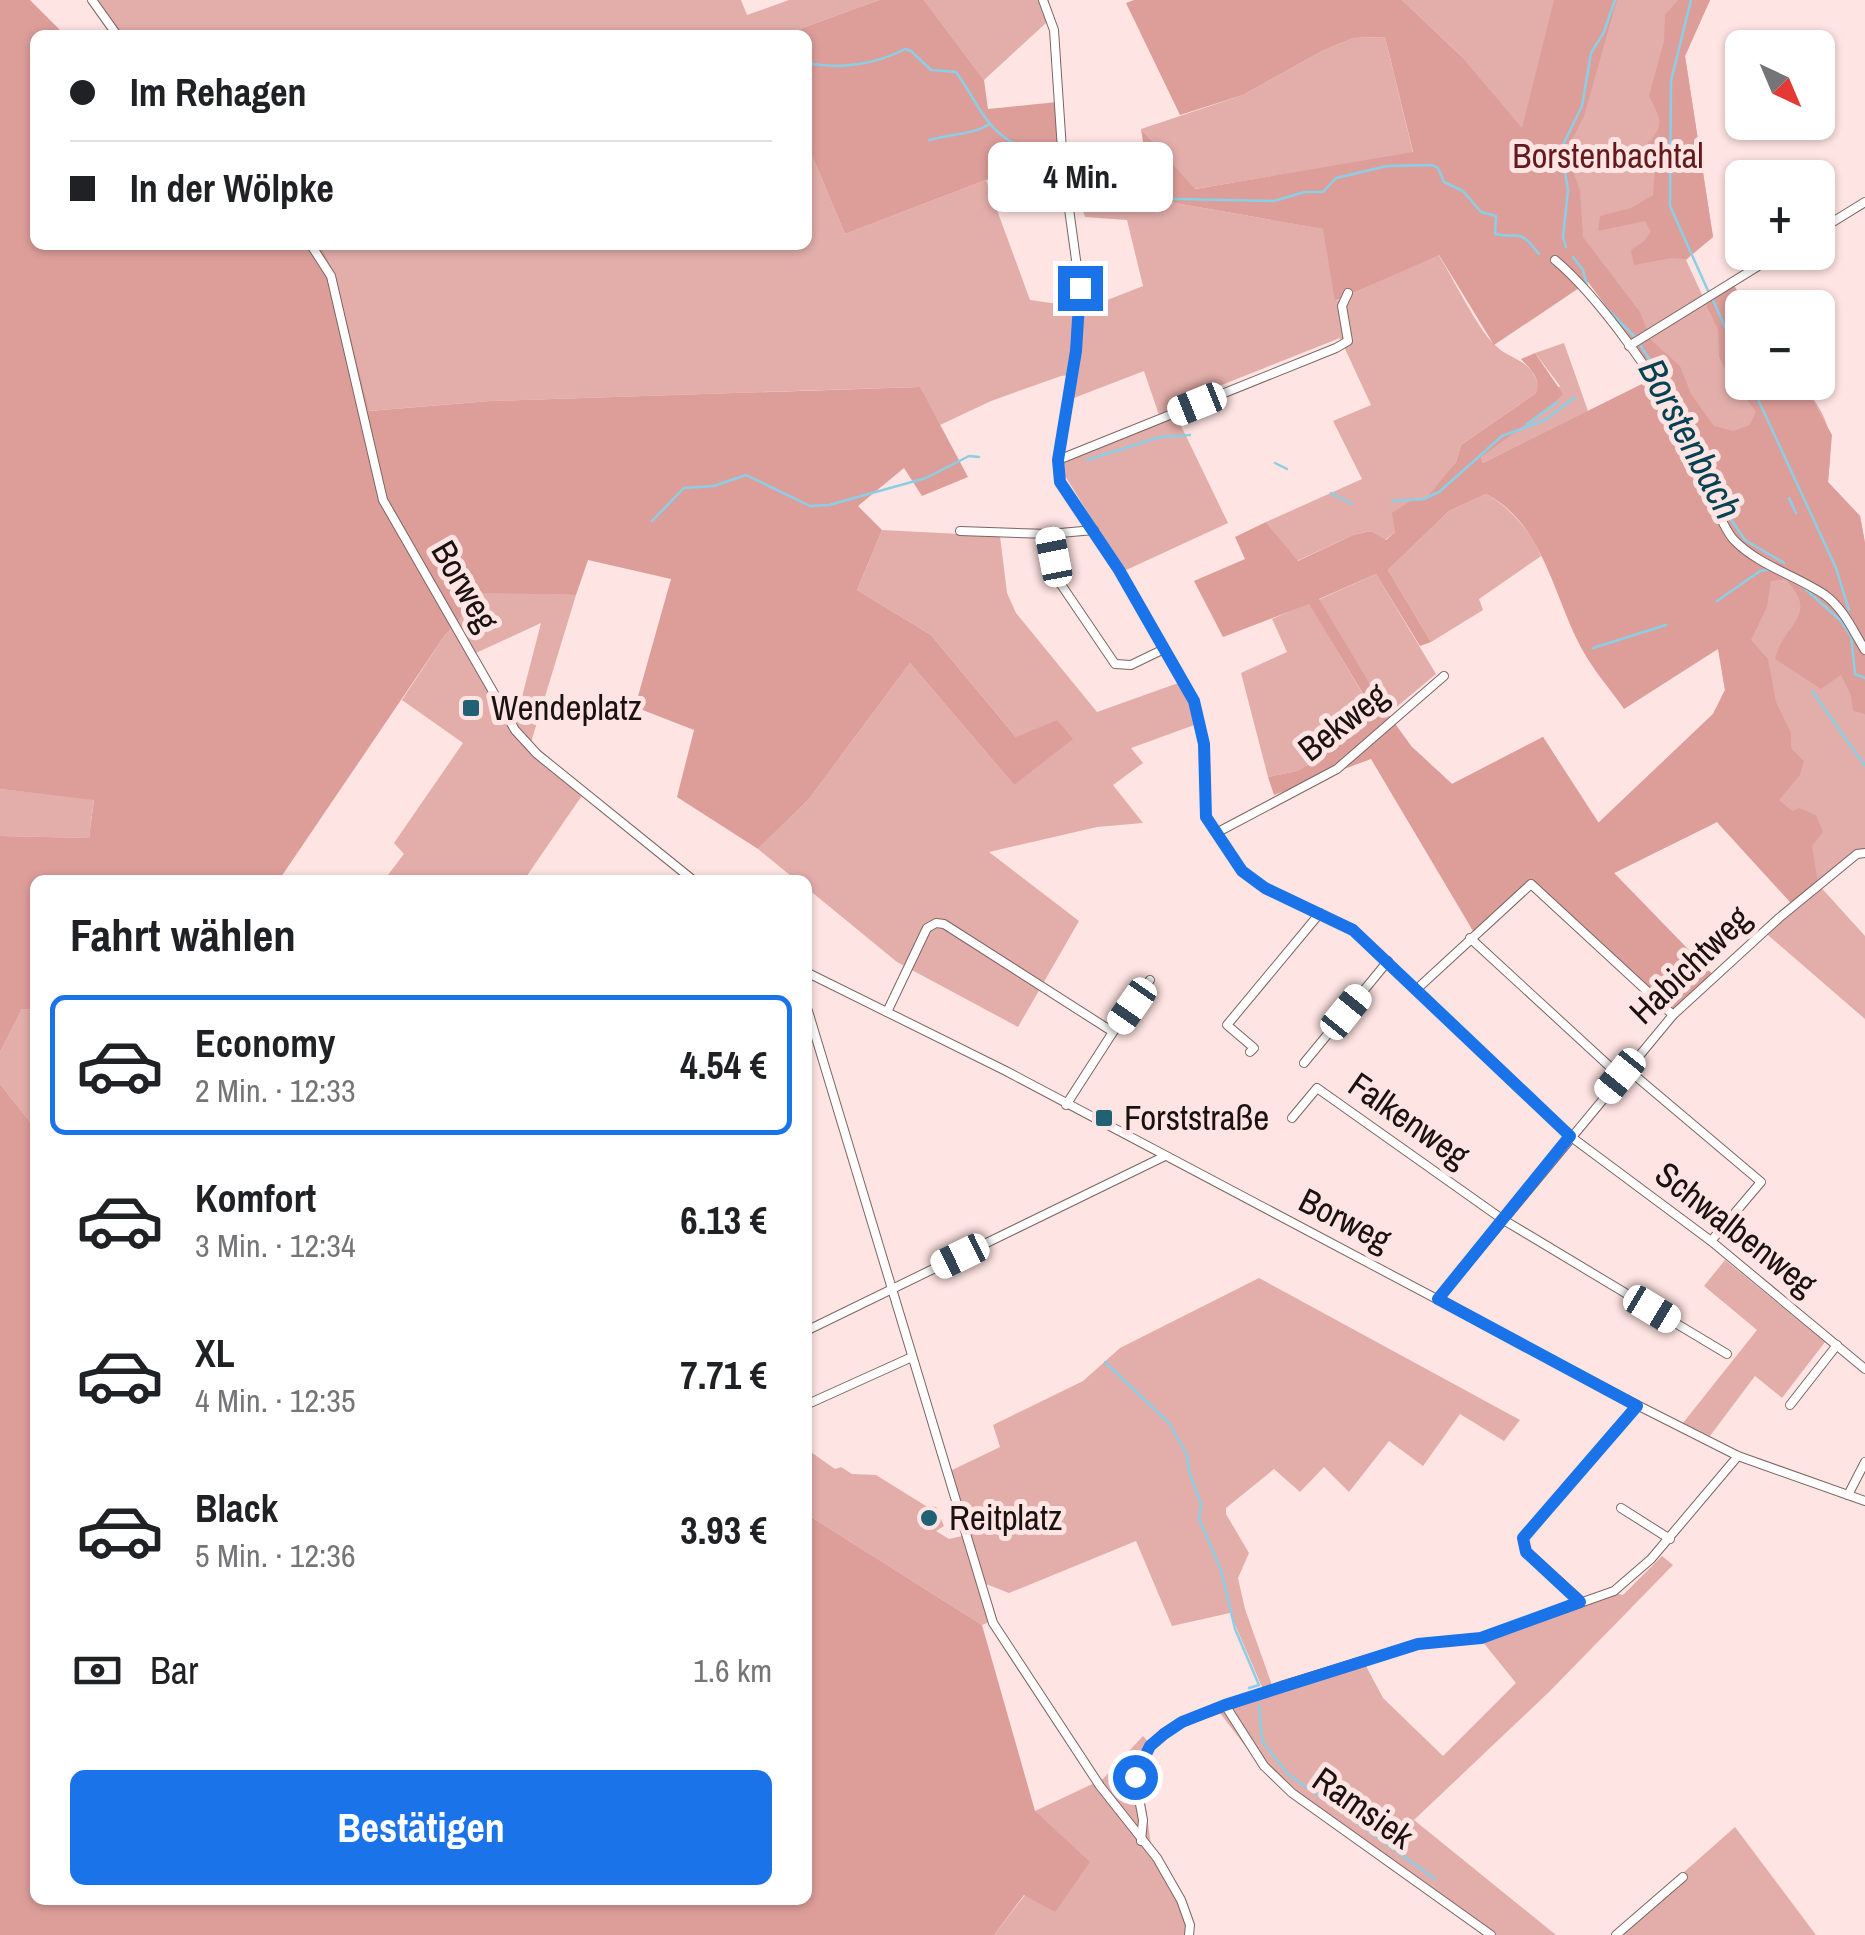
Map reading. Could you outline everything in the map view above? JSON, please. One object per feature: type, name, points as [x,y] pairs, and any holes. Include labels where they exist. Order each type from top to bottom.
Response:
[{"type":"street","points":[[92,0],[114,30]]},
{"type":"street","points":[[1042,0],[1054,30],[1063,165],[1080,288],[1076,351],[1058,460]]},
{"type":"street","points":[[1835,221],[1865,202]]},
{"type":"street","name":"Borweg","points":[[314,250],[330,276],[383,500],[516,730],[537,754],[687,875]]},
{"type":"street","points":[[1555,260],[1631,344],[1681,426],[1732,538],[1828,597],[1850,622],[1865,650]]},
{"type":"street","points":[[1631,344],[1751,270]]},
{"type":"street","points":[[1058,460],[1336,348],[1348,341],[1342,306],[1348,293]]},
{"type":"street","name":"Schwalbenweg","points":[[1058,460],[1060,482],[1094,530],[1185,683],[1200,720],[1206,817],[1242,871],[1265,888],[1353,930],[1570,1136],[1712,1240],[1865,1369]]},
{"type":"street","points":[[960,531],[1049,534],[1094,530]]},
{"type":"street","points":[[1049,534],[1058,580],[1115,664],[1131,665],[1164,648]]},
{"type":"street","name":"Bekweg","points":[[1218,832],[1337,769],[1444,676]]},
{"type":"street","name":"Habichtweg","points":[[1438,1299],[1673,1015],[1779,918],[1858,854],[1865,853]]},
{"type":"street","points":[[1418,988],[1531,884],[1673,1015]]},
{"type":"street","points":[[1250,1052],[1254,1048],[1226,1025],[1320,913]]},
{"type":"street","points":[[886,1012],[927,928],[936,923],[944,924],[1113,1032]]},
{"type":"street","points":[[1470,938],[1620,1076]]},
{"type":"street","points":[[1304,1063],[1388,961]]},
{"type":"street","name":"Borweg","points":[[812,975],[1637,1406],[1738,1456],[1865,1501]]},
{"type":"street","points":[[1066,1105],[1150,980]]},
{"type":"street","points":[[812,1024],[994,1623],[1100,1786],[1157,1858],[1181,1900],[1189,1935]]},
{"type":"street","points":[[1626,1068],[1761,1182],[1712,1240]]},
{"type":"street","name":"Falkenweg","points":[[1292,1118],[1317,1088],[1502,1220]]},
{"type":"street","points":[[812,1328],[1163,1157]]},
{"type":"street","points":[[1502,1220],[1727,1354]]},
{"type":"street","points":[[1790,1405],[1837,1345]]},
{"type":"street","points":[[812,1402],[912,1357]]},
{"type":"street","points":[[1580,1602],[1526,1552],[1523,1538],[1637,1406]]},
{"type":"street","points":[[1141,1841],[1143,1820],[1135,1777],[1155,1740],[1182,1722],[1418,1644],[1481,1638],[1614,1591],[1670,1538],[1738,1456]]},
{"type":"street","points":[[1848,1494],[1865,1462]]},
{"type":"street","points":[[1621,1508],[1670,1538]]},
{"type":"street","name":"Ramsiek","points":[[1225,1705],[1264,1766],[1292,1793],[1491,1935]]},
{"type":"street","points":[[1616,1935],[1683,1877]]},
{"type":"green space","points":[[96,0],[741,0],[747,15],[789,0],[879,0],[797,30],[117,30]]},
{"type":"green space","points":[[924,0],[1048,0],[1054,19],[984,80]]},
{"type":"green space","name":"Borstenbachtal","points":[[1402,0],[1710,0],[1685,56],[1713,237],[1686,260],[1704,299],[1725,303],[1725,400],[1815,400],[1828,429],[1828,482],[1860,516],[1865,543],[1865,849],[1856,849],[1817,883],[1865,936],[1865,1019],[1762,930],[1791,903],[1717,822],[1614,873],[1713,975],[1675,1010],[1533,881],[1473,931],[1412,747],[1452,784],[1543,737],[1599,823],[1713,714],[1725,690],[1659,377],[1511,177],[1461,56]]},
{"type":"green space","points":[[1385,37],[1413,153],[1194,189],[1141,129],[1243,95],[1353,38]]},
{"type":"green space","points":[[812,156],[845,234],[986,180],[1030,300],[1087,308],[1143,286],[1127,220],[1085,217],[1079,198],[1152,199],[1324,229],[1336,301],[1438,254],[1487,336],[1500,350],[1530,369],[1539,386],[1536,393],[1461,445],[1456,462],[1443,480],[1428,496],[1412,500],[1395,532],[1385,540],[1371,531],[1353,535],[1297,561],[1266,522],[1362,479],[1333,421],[1371,405],[1340,338],[1171,405],[1228,523],[1124,571],[1054,458],[1159,415],[1144,371],[1066,401],[1071,375],[1061,376],[991,401],[940,425],[919,387],[490,401],[368,411],[336,276],[323,250],[812,250]]},
{"type":"green space","points":[[1564,343],[1588,411],[1483,463],[1481,457],[1560,386],[1535,353]]},
{"type":"green space","points":[[1486,494],[1518,521],[1541,556],[1479,599],[1483,610],[1431,642],[1388,570],[1449,511]]},
{"type":"green space","points":[[882,530],[1000,536],[1007,593],[1016,613],[1097,712],[1181,682],[1197,724],[1131,748],[1143,763],[1113,785],[1143,823],[1097,827],[989,852],[1079,921],[1018,1027],[897,962],[812,892],[812,875],[790,875],[758,849],[809,799],[910,663],[1014,785],[1057,720],[1017,738],[931,635],[857,590]]},
{"type":"green space","points":[[1376,574],[1436,674],[1388,714],[1318,600]]},
{"type":"green space","points":[[484,592],[576,595],[529,749],[583,794],[527,875],[388,875],[404,854],[394,843],[463,743],[402,700],[445,635]],"holes":[[[541,623],[516,720],[476,653]]]},
{"type":"green space","points":[[1309,603],[1374,713],[1343,734],[1322,740],[1311,763],[1297,771],[1268,777],[1241,673],[1287,652],[1272,619]]},
{"type":"green space","points":[[0,789],[94,799],[89,838],[0,836]]},
{"type":"green space","points":[[22,1009],[30,1010],[30,1122],[0,1084],[0,1052]]},
{"type":"green space","points":[[1725,1260],[1825,1342],[1782,1398],[1755,1376],[1710,1436],[1683,1423],[1757,1330],[1704,1286]]},
{"type":"green space","points":[[1259,1278],[1520,1420],[1504,1441],[1460,1414],[1423,1466],[1389,1441],[1349,1492],[1324,1467],[1300,1492],[1274,1469],[1226,1508],[1249,1553],[1238,1578],[1274,1691],[1365,1664],[1383,1698],[1443,1756],[1516,1683],[1478,1636],[1614,1593],[1623,1595],[1662,1556],[1673,1565],[1549,1692],[1414,1820],[1556,1935],[1495,1935],[1262,1768],[1217,1709],[1265,1694],[1230,1613],[1172,1626],[1136,1541],[1009,1593],[986,1584],[997,1619],[982,1625],[812,1518],[812,1453],[835,1469],[876,1475],[926,1506],[936,1507],[944,1526],[936,1531],[949,1539],[970,1534],[950,1471],[1000,1447],[993,1425],[1083,1381],[1120,1348]]},
{"type":"green space","points":[[1143,1736],[1152,1746],[1142,1780],[1151,1845],[1185,1899],[1192,1935],[994,1935],[1025,1895],[1035,1811],[1103,1779]]},
{"type":"green space","points":[[1735,1827],[1816,1935],[1613,1935]]},
{"type":"shaded area","points":[[0,0],[30,0],[60,30],[30,30],[30,250],[323,250],[336,276],[369,411],[490,401],[920,387],[968,477],[922,496],[904,468],[858,506],[882,530],[857,590],[931,635],[1016,737],[1057,720],[1073,739],[1014,785],[910,663],[809,799],[758,849],[677,797],[694,730],[635,707],[671,579],[588,560],[576,595],[484,593],[445,635],[282,875],[30,875],[30,1010],[22,1009],[0,1052],[0,836],[89,838],[94,800],[0,789]]},
{"type":"shaded area","points":[[879,0],[924,0],[984,80],[988,109],[1057,102],[1060,167],[986,180],[845,234],[812,156],[812,30],[797,30]]},
{"type":"shaded area","points":[[1402,0],[1461,56],[1522,128],[1554,0],[1617,0],[1584,116],[1573,138],[1572,168],[1580,191],[1583,237],[1640,312],[1651,340],[1680,366],[1691,394],[1714,426],[1733,431],[1750,425],[1756,411],[1747,400],[1812,400],[1832,435],[1828,482],[1860,516],[1865,543],[1865,714],[1853,711],[1851,695],[1841,675],[1821,689],[1775,659],[1800,611],[1800,602],[1785,579],[1771,581],[1767,607],[1751,640],[1768,659],[1776,702],[1791,733],[1791,748],[1804,761],[1800,775],[1779,800],[1792,811],[1799,808],[1816,815],[1823,832],[1812,846],[1818,882],[1792,904],[1717,822],[1614,873],[1713,975],[1675,1010],[1533,881],[1473,931],[1371,759],[1274,795],[1268,777],[1297,771],[1311,763],[1309,746],[1351,728],[1374,712],[1309,604],[1223,637],[1194,581],[1245,559],[1235,537],[1266,522],[1298,561],[1353,535],[1371,531],[1386,540],[1395,532],[1392,513],[1412,500],[1428,496],[1456,462],[1461,445],[1536,393],[1536,379],[1521,359],[1535,353],[1563,394],[1481,457],[1483,463],[1658,376],[1588,282],[1494,345],[1439,255],[1335,301],[1323,229],[1152,199],[1141,129],[1195,189],[1413,152],[1385,37],[1353,38],[1243,95],[1180,115],[1126,3]],"holes":[[[1486,494],[1522,524],[1535,543],[1583,651],[1624,709],[1718,649],[1725,690],[1713,714],[1598,823],[1543,737],[1452,784],[1412,747],[1388,714],[1319,599],[1376,574],[1420,646],[1431,642],[1388,570],[1449,511]]]},
{"type":"shaded area","points":[[1678,0],[1710,0],[1685,56],[1713,237],[1686,259],[1634,265],[1631,250],[1651,232],[1645,221],[1598,231],[1600,216],[1631,208],[1653,195],[1655,168],[1645,146],[1659,122],[1649,96],[1664,41],[1665,15]]},
{"type":"shaded area","points":[[1733,284],[1737,290],[1725,290],[1725,369],[1719,357],[1718,330],[1704,300]]},
{"type":"shaded area","points":[[0,1084],[30,1122],[30,1905],[812,1905],[812,1518],[982,1625],[1035,1811],[1090,1862],[1055,1912],[1024,1895],[994,1935],[0,1935]]},
{"type":"waterway","name":"Borstenbach","points":[[1566,247],[1563,237],[1568,190],[1561,149],[1582,106],[1591,53],[1604,32],[1615,0]]},
{"type":"waterway","name":"Borstenbach","points":[[1691,0],[1671,81],[1670,206],[1709,293]]},
{"type":"waterway","points":[[812,64],[857,64],[905,49],[911,51],[931,70],[956,72],[994,128],[1057,169]]},
{"type":"waterway","points":[[929,140],[988,125]]},
{"type":"waterway","points":[[1078,167],[1086,197],[1274,201],[1305,192],[1323,192],[1336,178],[1387,166],[1432,165],[1438,168],[1444,182],[1463,191],[1481,212],[1496,216],[1495,234],[1522,237],[1539,254]]},
{"type":"waterway","name":"Borstenbach","points":[[1573,257],[1583,270],[1587,286]]},
{"type":"waterway","name":"Borstenbach","points":[[1713,300],[1725,327]]},
{"type":"waterway","name":"Borstenbach","points":[[1602,304],[1635,337]]},
{"type":"waterway","name":"Borstenbach","points":[[1639,343],[1669,390],[1724,509],[1745,540],[1784,563]]},
{"type":"waterway","points":[[1392,501],[1424,499],[1439,492],[1502,436],[1545,420],[1575,397]]},
{"type":"waterway","name":"Borstenbach","points":[[1758,400],[1836,568],[1849,610]]},
{"type":"waterway","points":[[1527,424],[1557,402]]},
{"type":"waterway","points":[[1087,460],[1160,437],[1190,435]]},
{"type":"waterway","points":[[652,521],[684,488],[714,486],[746,475],[810,506],[829,505],[926,478],[969,456],[979,457]]},
{"type":"waterway","points":[[1275,463],[1287,469]]},
{"type":"waterway","points":[[1331,493],[1352,504]]},
{"type":"waterway","points":[[1789,498],[1796,513]]},
{"type":"waterway","points":[[1717,601],[1760,571],[1771,569]]},
{"type":"waterway","name":"Borstenbach","points":[[1802,586],[1841,621],[1851,636]]},
{"type":"waterway","points":[[1593,648],[1666,625]]},
{"type":"waterway","name":"Borstenbach","points":[[1851,635],[1855,674],[1865,678]]},
{"type":"waterway","points":[[1812,691],[1865,766]]},
{"type":"waterway","points":[[1105,1362],[1169,1423],[1187,1455],[1201,1504],[1199,1519],[1221,1570],[1235,1629],[1259,1685],[1249,1688]]},
{"type":"waterway","points":[[1259,1705],[1262,1741],[1288,1774],[1435,1879]]},
{"type":"place","name":"Wendeplatz","points":[[471,708]]},
{"type":"place","name":"Forststraße","points":[[1104,1118]]},
{"type":"place","name":"Reitplatz","points":[[929,1518]]},
{"type":"route","points":[[1080,288],[1076,351],[1058,460],[1060,482],[1119,570],[1194,701],[1204,744],[1206,817],[1242,871],[1265,888],[1353,930],[1570,1136],[1438,1299],[1637,1406],[1523,1538],[1526,1552],[1580,1602],[1481,1638],[1418,1644],[1225,1705],[1182,1722],[1164,1734],[1150,1746],[1135,1777]]}]
